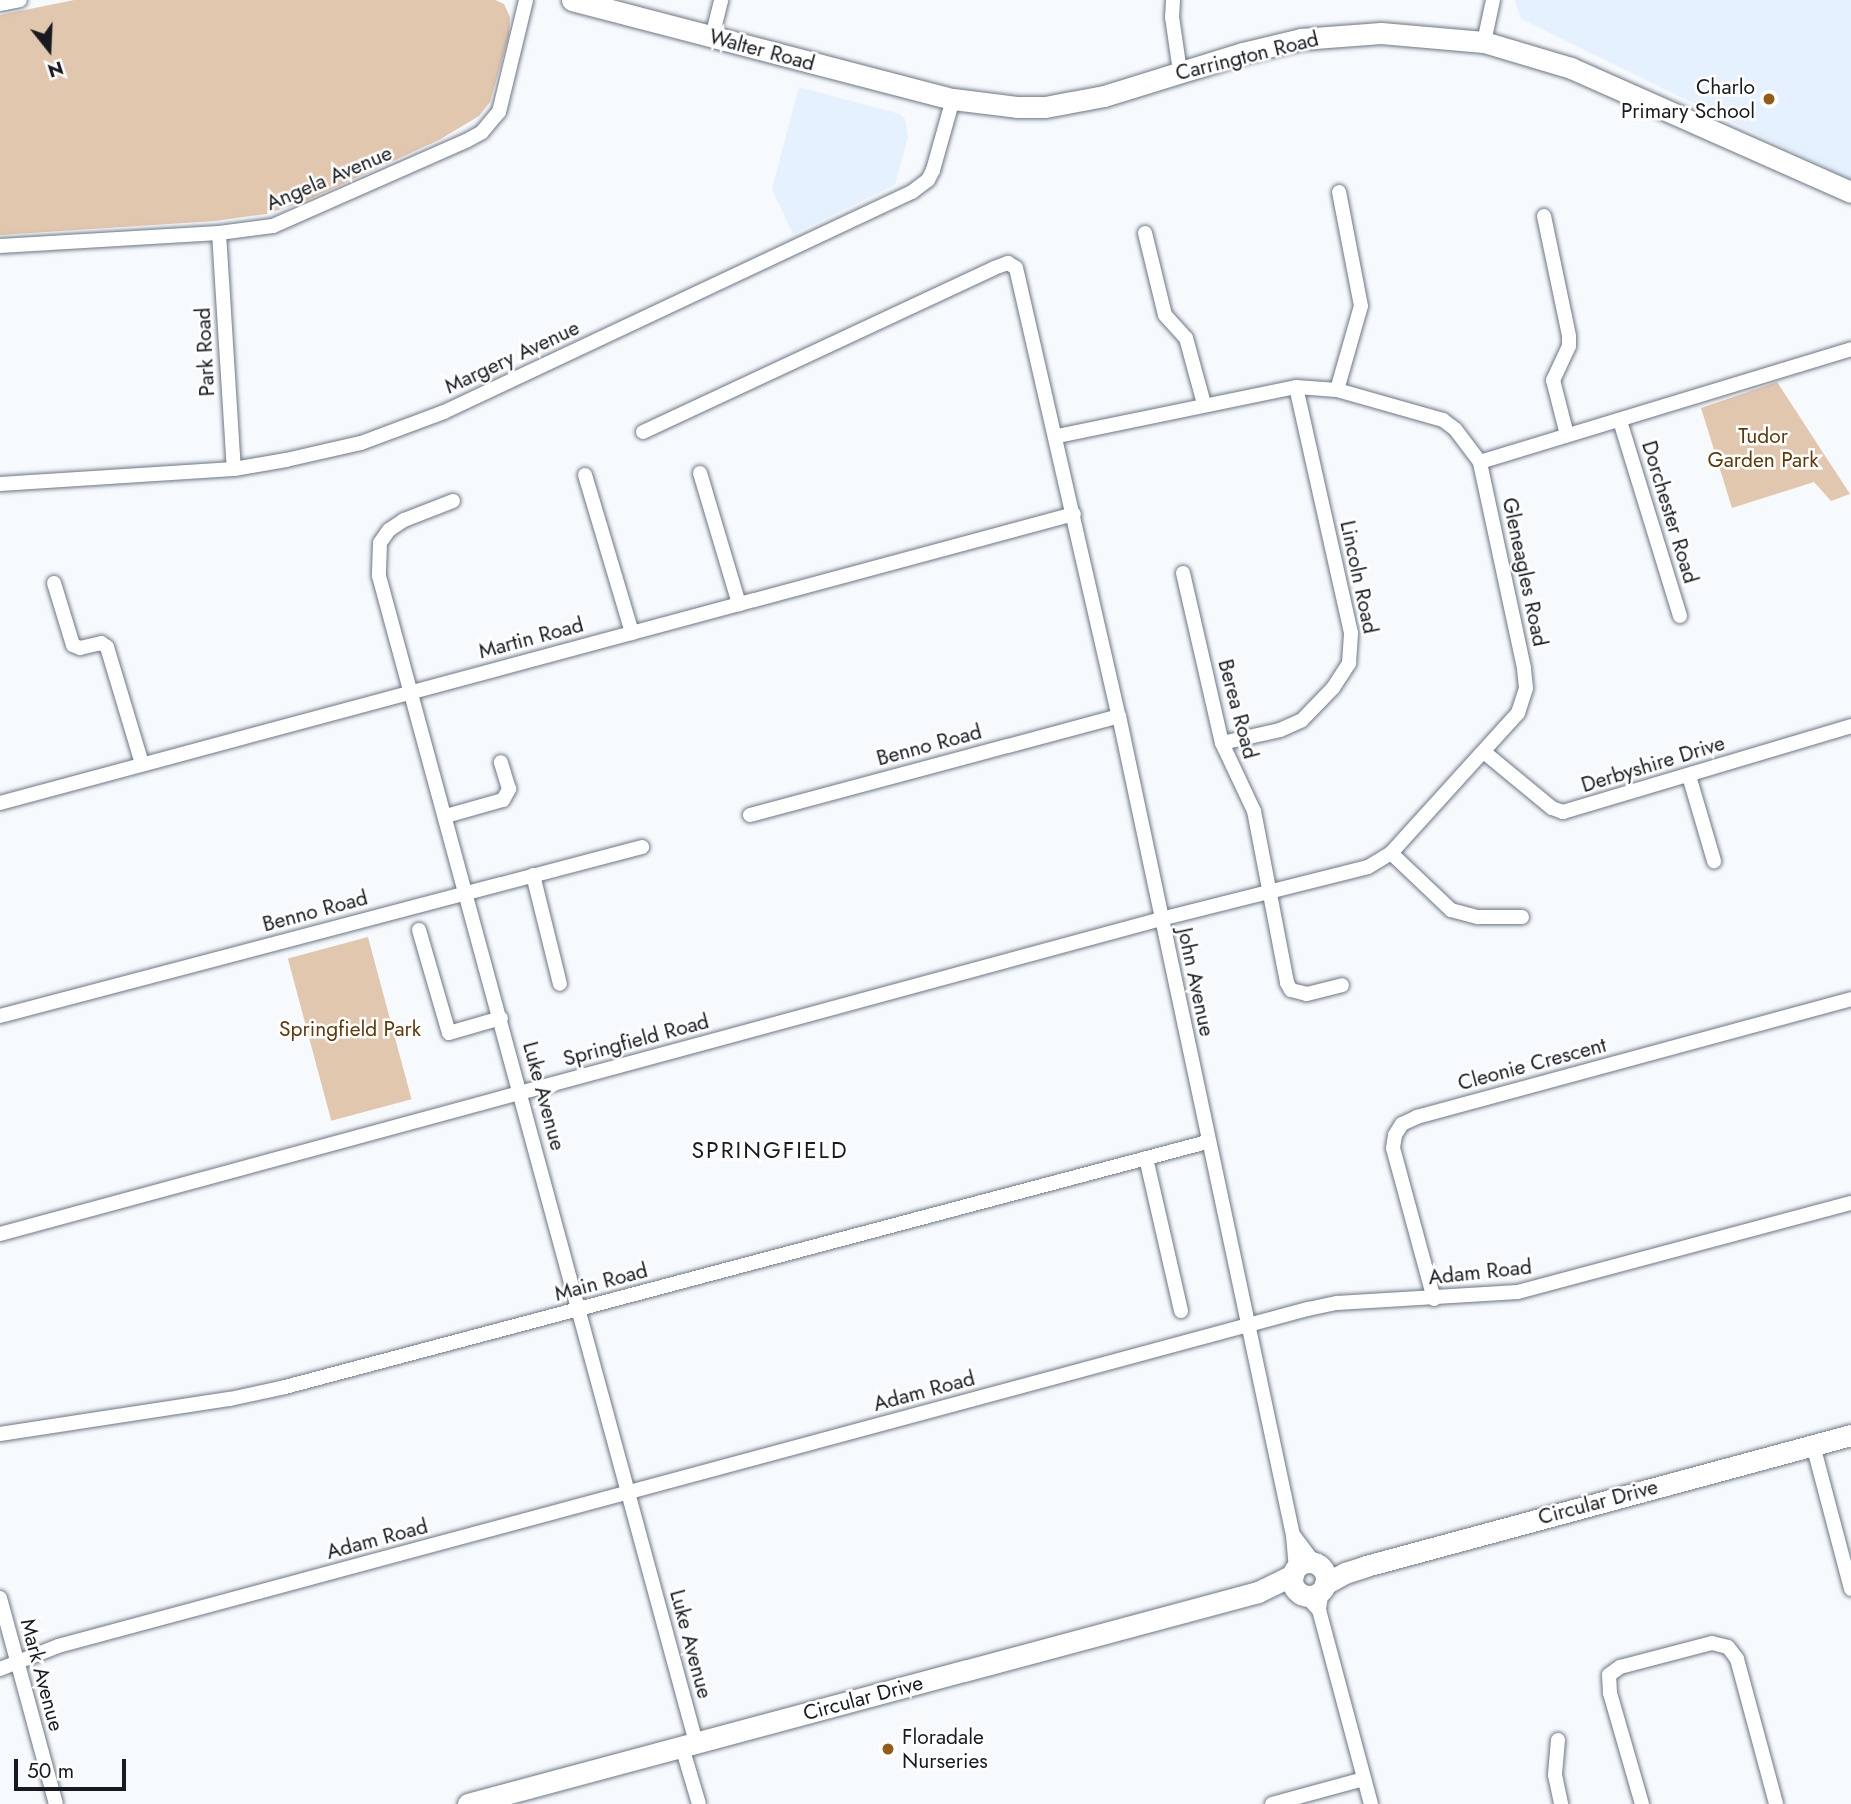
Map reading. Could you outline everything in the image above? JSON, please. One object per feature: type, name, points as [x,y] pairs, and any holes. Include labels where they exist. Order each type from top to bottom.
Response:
[{"type":"street","points":[[0,4],[20,0]]},
{"type":"street","name":"Angela Avenue","points":[[0,246],[219,233],[273,226],[304,215],[482,132],[492,123],[504,101],[526,0]]},
{"type":"street","name":"Walter Road","points":[[572,0],[953,99]]},
{"type":"street","points":[[712,37],[721,0]]},
{"type":"street","points":[[1173,0],[1172,17],[1180,71]]},
{"type":"street","points":[[1484,42],[1493,0]]},
{"type":"street","name":"Carrington Road","points":[[953,99],[1045,107],[1104,96],[1180,71],[1301,39],[1381,33],[1484,42],[1571,68],[1851,191]]},
{"type":"street","name":"Margery Avenue","points":[[0,484],[233,469],[361,443],[444,412],[912,192],[928,180],[933,170],[953,99]]},
{"type":"street","points":[[1337,390],[1361,306],[1339,192]]},
{"type":"street","points":[[1544,216],[1569,336],[1569,346],[1553,380],[1567,435]]},
{"type":"street","name":"Park Road","points":[[219,233],[233,469]]},
{"type":"street","points":[[1145,233],[1165,315],[1186,338],[1203,404]]},
{"type":"street","name":"John Avenue","points":[[643,432],[1008,263],[1016,268],[1057,436],[1119,716],[1207,1142],[1293,1535],[1310,1583]]},
{"type":"street","points":[[1480,462],[1851,349]]},
{"type":"street","name":"Gleneagles Road","points":[[1057,436],[1296,387],[1337,390],[1443,420],[1455,429],[1480,462],[1526,688],[1518,713],[1391,853],[1368,867],[1161,919]]},
{"type":"street","name":"Lincoln Road","points":[[1222,743],[1280,730],[1302,720],[1343,676],[1352,650],[1296,387]]},
{"type":"street","name":"Dorchester Road","points":[[1620,421],[1680,616]]},
{"type":"street","points":[[700,472],[739,604]]},
{"type":"street","points":[[585,475],[632,633]]},
{"type":"street","name":"Luke Avenue","points":[[453,501],[404,520],[389,530],[380,543],[379,576],[629,1492],[689,1745],[699,1804]]},
{"type":"street","name":"Martin Road","points":[[0,803],[1074,514]]},
{"type":"street","name":"Berea Road","points":[[1183,573],[1222,743],[1233,771],[1250,799],[1285,978],[1291,990],[1307,994],[1342,985]]},
{"type":"street","points":[[54,583],[73,645],[80,648],[101,643],[107,647],[142,764]]},
{"type":"street","name":"Benno Road","points":[[750,815],[1119,716]]},
{"type":"street","name":"Derbyshire Drive","points":[[1484,751],[1552,808],[1563,812],[1851,726]]},
{"type":"street","points":[[446,816],[503,800],[509,789],[500,762]]},
{"type":"street","points":[[1689,776],[1714,861]]},
{"type":"street","name":"Benno Road","points":[[0,1016],[642,847]]},
{"type":"street","points":[[1391,853],[1451,910],[1478,918],[1522,917]]},
{"type":"street","points":[[533,875],[560,984]]},
{"type":"street","name":"Springfield Road","points":[[0,1234],[1161,919]]},
{"type":"street","points":[[419,930],[449,1033],[501,1018]]},
{"type":"street","name":"Cleonie Crescent","points":[[1434,1299],[1393,1148],[1395,1135],[1402,1124],[1417,1117],[1851,999]]},
{"type":"street","name":"Main Road","points":[[0,1434],[252,1395],[1207,1142]]},
{"type":"street","points":[[1146,1158],[1181,1311]]},
{"type":"street","name":"Adam Road","points":[[0,1669],[58,1646],[1337,1303],[1518,1292],[1851,1203]]},
{"type":"street","name":"Circular Drive","points":[[468,1804],[1258,1592],[1310,1583],[1851,1435]]},
{"type":"street","points":[[1812,1445],[1851,1589]]},
{"type":"street","points":[[1310,1583],[1371,1804]]},
{"type":"street","name":"Mark Avenue","points":[[0,1598],[56,1804]]},
{"type":"street","points":[[1642,1804],[1610,1693],[1609,1675],[1620,1667],[1712,1643],[1728,1647],[1737,1659],[1776,1804]]},
{"type":"street","points":[[1558,1740],[1555,1775],[1561,1804]]},
{"type":"street","points":[[1272,1804],[1364,1779]]},
{"type":"shaded area","name":"Charlo Primary School","points":[[1515,0],[1851,0],[1851,180],[1521,19]]},
{"type":"shaded area","points":[[799,87],[900,114],[905,119],[908,137],[895,185],[793,234],[772,189]]},
{"type":"green space","points":[[74,0],[495,0],[504,4],[510,17],[509,35],[490,102],[479,116],[439,140],[303,202],[266,214],[215,221],[0,235],[0,15]]},
{"type":"green space","name":"Tudor Garden Park","points":[[1777,382],[1850,494],[1831,501],[1814,482],[1732,508],[1701,408]]},
{"type":"green space","name":"Springfield Park","points":[[368,937],[411,1099],[331,1121],[288,958]]},
{"type":"place","name":"Charlo Primary School","points":[[1769,99]]},
{"type":"place","name":"Floradale Nurseries","points":[[888,1749]]},
{"type":"district","name":"SPRINGFIELD","points":[[770,1150]]}]
